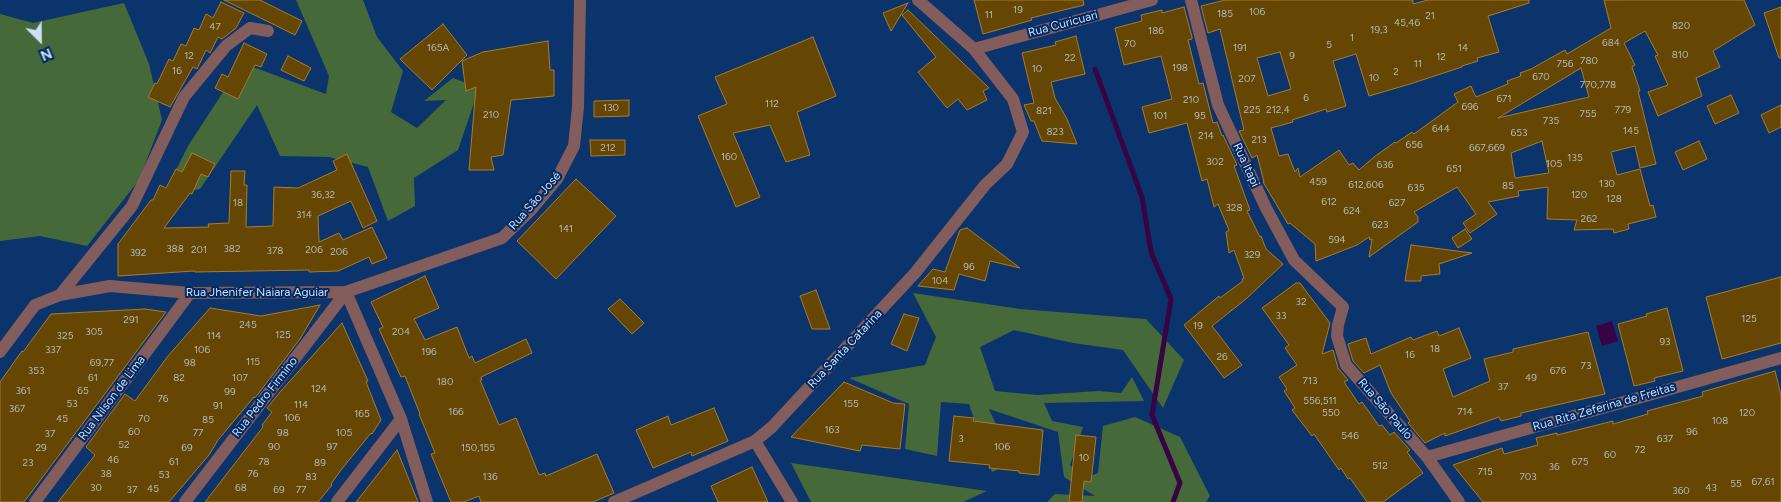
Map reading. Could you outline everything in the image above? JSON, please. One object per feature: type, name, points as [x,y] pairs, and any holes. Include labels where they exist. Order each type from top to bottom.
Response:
[{"type":"street","name":"Rua São José","points":[[346,292],[502,238],[531,210],[557,179],[574,146],[578,107],[580,0]]},
{"type":"street","points":[[918,0],[974,49]]},
{"type":"street","name":"Rua Curicuari","points":[[974,49],[1152,0]]},
{"type":"street","name":"Rua Itapi","points":[[1191,0],[1218,105],[1266,208],[1294,260],[1342,307]]},
{"type":"street","points":[[60,295],[132,206],[184,97],[226,46],[250,28],[268,31]]},
{"type":"street","name":"Rua Santa Catarina","points":[[614,502],[755,441],[772,427],[915,273],[984,185],[1007,164],[1023,132],[1013,99],[974,49]]},
{"type":"street","name":"Rua Jhenifer Naiara Aguiar","points":[[0,352],[35,305],[60,295],[110,286],[190,293],[346,292],[401,419],[427,502]]},
{"type":"street","name":"Rua Pedro Firmino","points":[[184,502],[346,292]]},
{"type":"street","name":"Rua Nilson de Lima","points":[[34,502],[190,293]]},
{"type":"street","name":"Rua São Paulo","points":[[1342,307],[1337,336],[1346,365],[1427,456],[1458,502]]},
{"type":"street","name":"Rua Rita Zeferina de Freitas","points":[[1427,456],[1781,358]]},
{"type":"street","points":[[337,502],[401,419]]},
{"type":"street","points":[[755,441],[792,502]]},
{"type":"green space","points":[[296,0],[363,0],[377,37],[403,71],[391,112],[417,128],[446,100],[424,101],[453,78],[479,88],[458,150],[414,178],[415,206],[388,221],[368,167],[329,157],[280,156],[257,105],[200,189],[163,196],[188,146],[242,63],[326,94],[329,76]]},
{"type":"green space","points":[[124,3],[149,64],[162,120],[139,180],[87,246],[40,236],[0,241],[0,14],[33,23]]},
{"type":"green space","points":[[913,293],[1020,309],[1146,319],[1184,360],[1163,408],[1123,350],[1073,343],[1014,330],[980,347],[995,391],[1037,395],[1099,391],[1121,393],[1132,377],[1144,401],[1044,403],[1052,421],[1083,427],[1070,465],[1083,479],[1098,473],[1103,426],[1135,417],[1180,437],[1210,496],[1206,502],[1047,502],[1055,494],[1095,496],[1064,477],[1058,432],[989,409],[1013,462],[992,472],[969,404],[941,402],[937,456],[905,449],[909,404],[849,378],[925,365],[936,337]]},
{"type":"green space","points":[[791,463],[987,491],[963,502],[811,502]]},
{"type":"shaded area","points":[[1612,321],[1618,341],[1602,346],[1596,326]]},
{"type":"building","points":[[224,0],[260,0],[302,21],[295,35]]},
{"type":"building","points":[[974,0],[1083,0],[1084,5],[1031,18],[1032,20],[983,34]]},
{"type":"building","points":[[1225,0],[1413,0],[1413,4],[1428,0],[1529,0],[1529,3],[1488,16],[1499,52],[1477,58],[1478,61],[1410,84],[1369,96],[1356,54],[1333,61],[1346,106],[1327,112],[1326,109],[1292,120],[1293,122],[1271,128],[1279,156],[1288,154],[1295,172],[1298,168],[1300,177],[1339,150],[1349,165],[1353,163],[1359,170],[1395,142],[1412,132],[1414,134],[1458,102],[1454,94],[1471,86],[1476,97],[1508,84],[1507,81],[1521,76],[1520,73],[1565,50],[1567,54],[1611,28],[1604,0],[1744,0],[1755,25],[1713,51],[1720,67],[1696,78],[1702,96],[1658,116],[1648,92],[1668,85],[1655,56],[1658,55],[1645,31],[1624,43],[1635,65],[1632,67],[1640,91],[1638,91],[1656,164],[1640,168],[1635,146],[1611,152],[1617,175],[1640,169],[1650,206],[1653,205],[1656,217],[1628,224],[1629,229],[1614,233],[1613,229],[1574,230],[1577,220],[1547,219],[1548,187],[1518,191],[1519,196],[1488,202],[1497,214],[1470,233],[1463,223],[1476,214],[1457,187],[1414,212],[1418,217],[1418,222],[1369,257],[1372,239],[1370,240],[1369,237],[1357,245],[1316,261],[1315,244],[1290,223],[1288,224],[1263,182],[1257,155],[1252,158],[1239,131],[1244,130],[1220,29],[1208,33],[1201,6]],"holes":[[[1280,52],[1291,89],[1268,96],[1257,58]],[[1581,68],[1589,97],[1498,118]],[[1542,141],[1549,173],[1515,178],[1511,153]]]},
{"type":"building","points":[[221,2],[244,13],[236,28],[222,39],[218,37],[210,53],[206,50],[197,69],[193,67],[170,107],[148,97],[155,83],[157,84],[169,59],[173,61],[181,44],[186,46],[194,28],[199,30],[206,14],[213,18]]},
{"type":"building","points":[[908,3],[891,31],[883,13]]},
{"type":"building","points":[[1184,7],[1192,37],[1192,39],[1188,40],[1199,84],[1203,83],[1213,123],[1217,122],[1237,165],[1234,166],[1250,210],[1247,211],[1266,249],[1283,264],[1246,299],[1212,326],[1242,365],[1224,378],[1184,325],[1219,296],[1220,298],[1243,281],[1242,279],[1244,278],[1234,250],[1229,253],[1226,232],[1229,230],[1218,204],[1214,207],[1207,179],[1202,181],[1187,123],[1149,133],[1142,107],[1172,99],[1161,56],[1124,65],[1115,28],[1142,21],[1141,15],[1162,10],[1162,13]]},
{"type":"building","points":[[1781,7],[1781,58],[1779,58],[1764,13]]},
{"type":"building","points":[[908,10],[989,88],[983,91],[987,100],[967,110],[958,99],[947,108],[918,72],[936,57],[902,15]]},
{"type":"building","points":[[443,24],[467,55],[432,90],[400,59]]},
{"type":"building","points":[[1076,36],[1085,74],[1051,82],[1055,98],[1067,119],[1077,144],[1042,141],[1034,121],[1031,121],[1024,105],[1034,103],[1022,53],[1056,45],[1055,42]]},
{"type":"building","points":[[813,37],[836,96],[797,112],[810,155],[786,162],[770,125],[733,133],[760,197],[736,207],[698,116],[727,104],[715,77]]},
{"type":"building","points":[[548,41],[550,70],[554,70],[554,96],[511,100],[503,155],[491,157],[494,170],[469,170],[476,87],[466,91],[462,61],[483,52]]},
{"type":"building","points":[[244,43],[267,54],[261,67],[255,65],[238,99],[215,88],[222,74],[228,77]]},
{"type":"building","points":[[288,56],[311,68],[304,81],[281,70]]},
{"type":"building","points":[[1731,95],[1739,113],[1715,124],[1707,106]]},
{"type":"building","points":[[629,100],[629,116],[594,117],[594,101]]},
{"type":"building","points":[[1781,105],[1781,127],[1769,133],[1761,115]]},
{"type":"building","points":[[590,140],[625,140],[625,155],[591,156]]},
{"type":"building","points":[[1699,141],[1707,159],[1683,170],[1675,152]]},
{"type":"building","points":[[192,153],[215,164],[208,177],[201,174],[192,194],[190,193],[164,228],[209,227],[208,224],[229,223],[231,171],[245,171],[244,185],[247,185],[246,227],[273,226],[274,187],[298,188],[337,170],[333,161],[347,154],[377,221],[363,228],[351,201],[318,216],[319,242],[339,233],[343,240],[372,227],[387,258],[372,264],[369,257],[338,271],[194,271],[118,276],[118,244],[151,200],[153,200],[160,185],[166,188],[176,169],[182,172]]},
{"type":"building","points":[[576,179],[616,216],[556,279],[517,241]]},
{"type":"building","points":[[967,228],[1020,268],[990,261],[985,281],[959,274],[954,290],[918,286],[933,269],[945,272],[960,230]]},
{"type":"building","points":[[1465,229],[1472,239],[1458,248],[1452,238]]},
{"type":"building","points":[[1411,245],[1472,253],[1439,264],[1440,274],[1421,276],[1421,281],[1405,281]]},
{"type":"building","points":[[425,276],[439,308],[414,319],[425,340],[457,327],[469,358],[472,356],[475,363],[526,339],[532,353],[481,377],[482,380],[480,380],[499,425],[516,418],[539,475],[545,473],[546,476],[597,454],[614,493],[593,502],[481,502],[479,496],[464,502],[451,502],[431,454],[435,453],[405,376],[401,377],[379,329],[383,327],[371,302]]},
{"type":"building","points":[[1781,277],[1781,343],[1722,359],[1706,297]]},
{"type":"building","points":[[1296,283],[1300,283],[1330,323],[1322,354],[1333,350],[1338,368],[1348,380],[1344,382],[1359,404],[1362,402],[1379,426],[1382,425],[1390,435],[1394,432],[1410,450],[1407,452],[1423,473],[1383,502],[1367,502],[1350,478],[1348,479],[1341,468],[1339,470],[1314,434],[1312,436],[1292,410],[1295,408],[1284,391],[1287,389],[1279,377],[1297,365],[1285,348],[1289,345],[1262,308]]},
{"type":"building","points":[[816,290],[830,329],[812,329],[800,296]]},
{"type":"building","points":[[620,299],[644,323],[632,334],[608,309]]},
{"type":"building","points":[[320,305],[300,339],[255,398],[218,440],[209,455],[169,502],[58,502],[95,455],[86,447],[125,394],[135,401],[168,356],[210,308],[261,316]]},
{"type":"building","points":[[1667,308],[1683,371],[1654,378],[1655,381],[1634,386],[1618,324]]},
{"type":"building","points":[[145,309],[166,312],[24,502],[0,502],[0,382],[22,351],[51,314]]},
{"type":"building","points":[[904,314],[919,318],[907,351],[891,344]]},
{"type":"building","points":[[342,323],[368,381],[366,382],[381,420],[372,434],[341,470],[318,502],[205,502],[263,427],[262,425],[272,412],[267,408]]},
{"type":"building","points":[[1459,328],[1471,358],[1443,369],[1453,397],[1490,381],[1484,359],[1513,352],[1513,349],[1588,332],[1605,394],[1521,413],[1521,416],[1501,421],[1499,417],[1445,436],[1445,433],[1425,443],[1408,423],[1410,421],[1391,393],[1380,365],[1364,373],[1353,361],[1348,344],[1366,338],[1371,354],[1411,337],[1413,340],[1437,331],[1439,336]]},
{"type":"building","points":[[1775,371],[1781,395],[1781,502],[1483,502],[1453,465],[1502,448],[1504,454],[1538,445],[1536,438],[1557,433],[1557,435],[1613,421],[1613,424],[1648,414],[1647,411],[1703,396],[1702,392]]},
{"type":"building","points":[[844,382],[893,403],[905,404],[900,449],[862,445],[860,451],[791,437]]},
{"type":"building","points":[[714,408],[728,441],[692,456],[691,452],[653,468],[636,430],[668,416],[671,425]]},
{"type":"building","points":[[954,416],[974,418],[973,421],[1043,430],[1039,475],[989,468],[990,465],[949,461]]},
{"type":"building","points":[[1076,435],[1096,437],[1091,482],[1084,481],[1082,502],[1069,502]]},
{"type":"building","points":[[397,450],[418,502],[356,502]]},
{"type":"building","points":[[752,467],[768,502],[718,502],[711,486]]},
{"type":"waterway","points":[[1095,69],[1142,197],[1151,252],[1171,299],[1152,415],[1180,483],[1173,502]]}]
